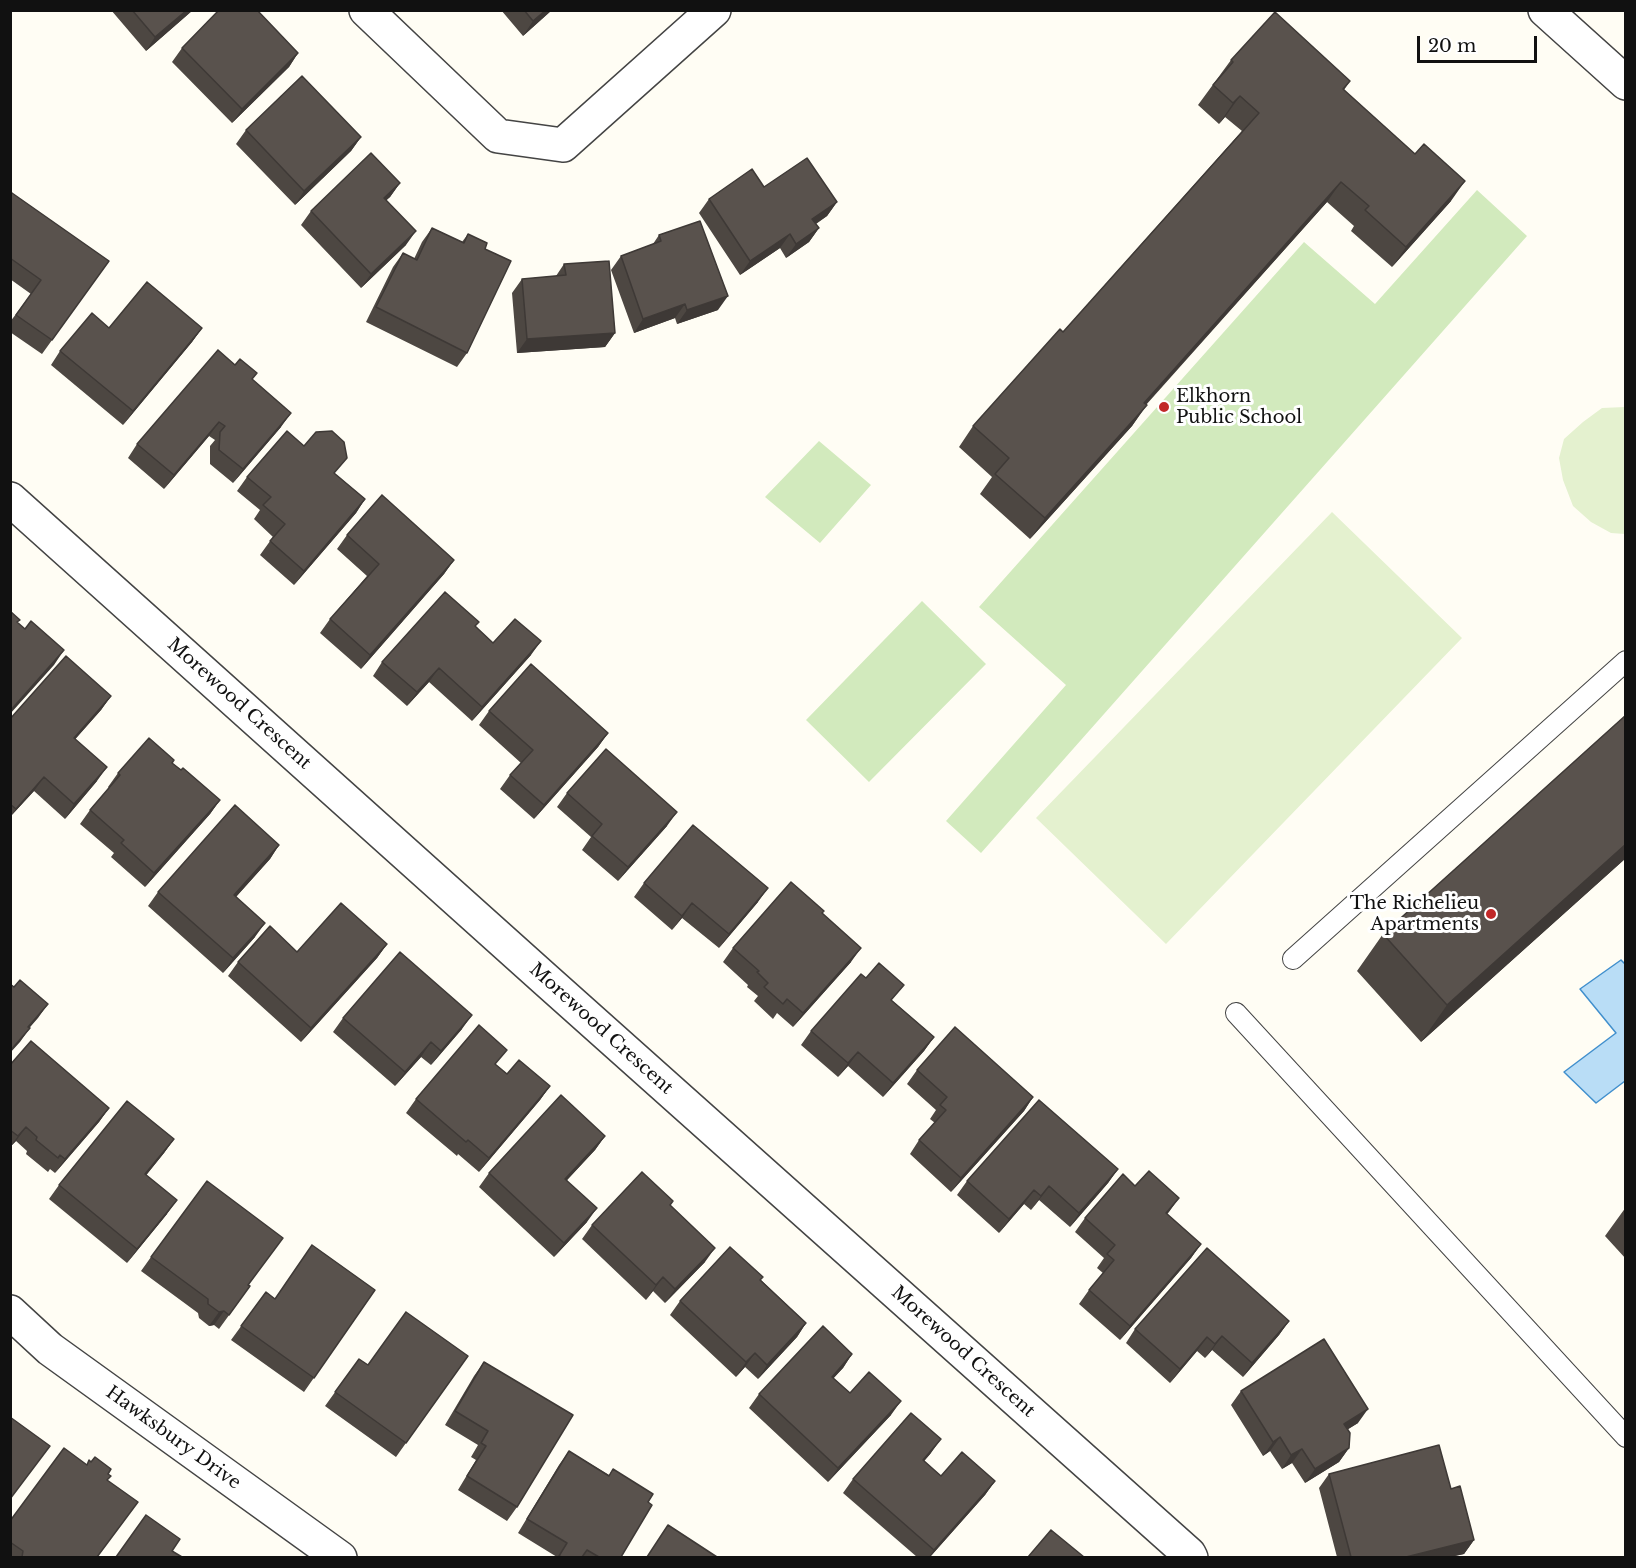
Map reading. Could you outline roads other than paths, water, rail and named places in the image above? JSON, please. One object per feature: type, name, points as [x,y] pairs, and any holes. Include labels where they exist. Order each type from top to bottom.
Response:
[{"type":"street","points":[[366,10],[498,136],[563,145],[714,10]]},
{"type":"street","points":[[1545,10],[1626,83]]},
{"type":"street","name":"Morewood Crescent","points":[[10,499],[1191,1557]]},
{"type":"street","name":"Hawksbury Drive","points":[[10,1312],[50,1349],[340,1557]]},
{"type":"lane","points":[[1293,959],[1626,661]]},
{"type":"lane","points":[[1236,1013],[1626,1437]]},
{"type":"water","points":[[1621,960],[1626,965],[1625,1081],[1596,1103],[1564,1072],[1616,1033],[1580,989]]},
{"type":"place","name":"Elkhorn Public School","points":[[1164,407]]},
{"type":"place","name":"The Richelieu Apartments","points":[[1491,914]]}]
